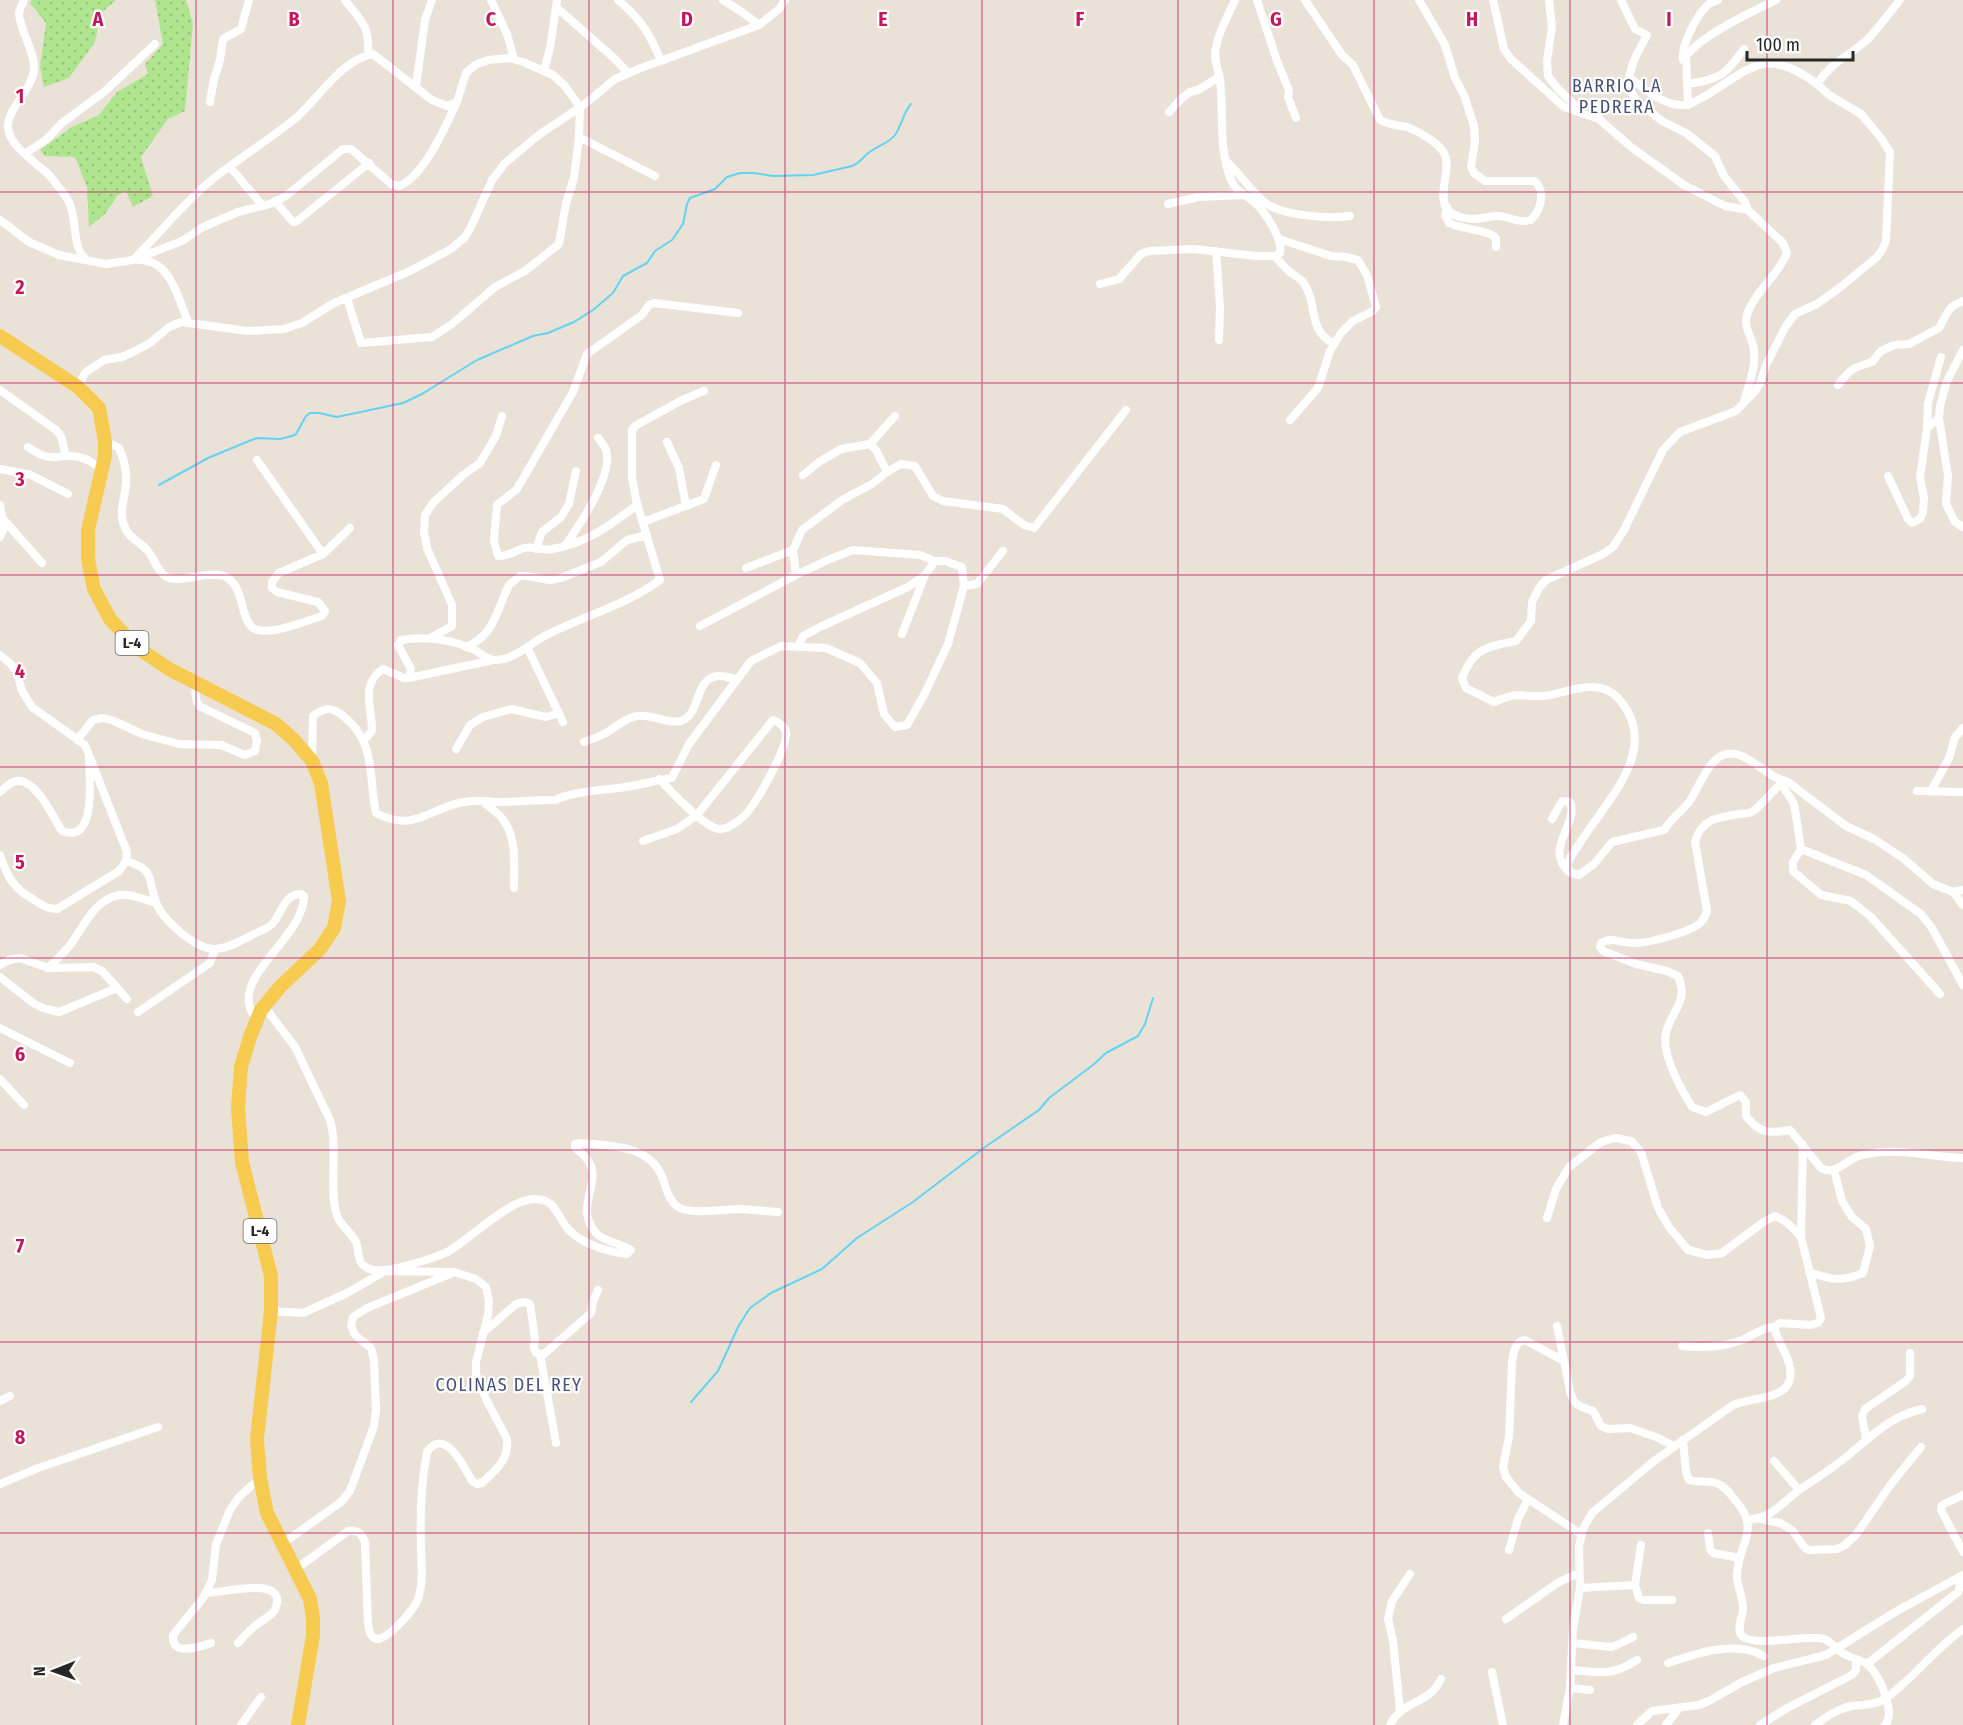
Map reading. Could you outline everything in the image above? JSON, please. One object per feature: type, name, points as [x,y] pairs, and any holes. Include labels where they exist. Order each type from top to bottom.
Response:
[{"type":"main road","name":"L-4","points":[[0,336],[78,387],[99,408],[105,441],[102,471],[88,530],[88,559],[94,589],[110,619],[135,646],[169,669],[276,724],[312,761],[321,783],[339,901],[334,928],[320,949],[280,987],[264,1006],[250,1037],[241,1067],[238,1108],[242,1162],[271,1276],[272,1311],[257,1439],[260,1478],[267,1513],[310,1599],[313,1618],[313,1635],[298,1725]]},
{"type":"street","points":[[24,0],[19,13],[34,69],[20,102],[9,118],[10,136],[50,176],[68,199],[75,216],[78,249],[82,257],[87,260]]},
{"type":"street","points":[[210,102],[223,39],[241,29],[249,0]]},
{"type":"street","points":[[345,0],[367,28],[368,55]]},
{"type":"street","points":[[416,86],[425,20],[432,0]]},
{"type":"street","points":[[491,0],[507,34],[514,59]]},
{"type":"street","points":[[618,0],[639,19],[651,36],[661,61]]},
{"type":"street","points":[[723,0],[759,25]]},
{"type":"street","points":[[78,387],[86,374],[104,360],[122,357],[135,351],[150,343],[169,327],[181,322],[248,331],[284,329],[302,323],[334,303],[410,271],[450,249],[464,238],[492,180],[505,163],[540,134],[580,107],[615,79],[759,25],[779,9],[786,0]]},
{"type":"street","points":[[1101,284],[1119,279],[1141,254],[1149,251],[1194,249],[1256,256],[1275,256],[1280,253],[1282,247],[1279,239],[1259,206],[1235,189],[1231,181],[1221,133],[1220,77],[1215,59],[1215,48],[1235,0]]},
{"type":"street","points":[[1257,0],[1276,61],[1289,90],[1288,97],[1296,118]]},
{"type":"street","points":[[1305,0],[1342,55],[1353,64],[1380,120],[1389,125],[1410,128],[1443,151],[1447,159],[1443,195],[1447,207],[1445,215],[1449,223],[1466,229],[1491,233],[1496,238],[1496,247]]},
{"type":"street","points":[[1419,0],[1444,45],[1474,126],[1475,141],[1471,167],[1474,173],[1485,181],[1535,181],[1542,192],[1538,214],[1525,222],[1516,222],[1497,216],[1473,219],[1456,214],[1447,207]]},
{"type":"street","points":[[1493,0],[1504,49],[1511,59],[1564,107],[1599,119],[1631,147],[1684,185],[1725,206],[1748,210]]},
{"type":"street","points":[[1549,0],[1552,27],[1547,61],[1548,76],[1583,114]]},
{"type":"street","points":[[1621,0],[1635,29],[1647,35],[1634,60],[1628,87],[1638,102],[1662,121],[1686,133],[1715,156],[1724,176],[1745,202],[1748,210],[1783,243],[1787,253],[1783,264],[1766,284],[1748,312],[1745,323],[1754,348],[1754,364],[1743,404]]},
{"type":"street","points":[[1686,66],[1682,54],[1691,31],[1709,3],[1718,0]]},
{"type":"street","points":[[1688,105],[1686,56],[1703,39],[1776,0]]},
{"type":"street","points":[[1817,84],[1824,73],[1838,60],[1868,39],[1900,0]]},
{"type":"street","points":[[543,70],[550,48],[556,3]]},
{"type":"street","points":[[556,3],[628,74]]},
{"type":"street","points":[[26,153],[47,139],[62,123],[104,92],[155,45]]},
{"type":"street","points":[[1688,84],[1720,77],[1727,72],[1744,49]]},
{"type":"street","points":[[133,260],[180,208],[296,117],[347,67],[368,55],[373,54],[441,105],[447,106],[457,102]]},
{"type":"street","points":[[133,260],[182,241],[202,227],[286,196],[343,149],[351,148],[391,184],[400,186],[406,183],[420,169],[444,131],[457,102],[466,73],[476,65],[488,60],[514,59],[553,75],[565,86],[580,107],[579,137],[574,178],[566,203],[559,244],[525,271],[495,287],[452,324],[432,337],[361,344],[347,298]]},
{"type":"street","points":[[1571,873],[1567,866],[1568,859],[1623,781],[1637,737],[1632,719],[1622,702],[1612,692],[1600,688],[1582,687],[1543,696],[1515,695],[1494,702],[1466,688],[1462,678],[1467,665],[1483,648],[1516,641],[1531,621],[1532,603],[1545,580],[1603,554],[1613,547],[1624,530],[1663,450],[1680,432],[1736,411],[1756,390],[1771,355],[1795,314],[1817,304],[1842,286],[1877,257],[1886,241],[1890,152],[1861,114],[1792,67],[1773,63],[1757,65],[1688,105],[1669,102],[1646,90],[1629,77]]},
{"type":"street","points":[[1170,112],[1182,98],[1220,77]]},
{"type":"street","points":[[579,137],[655,176]]},
{"type":"street","points":[[1226,161],[1263,202],[1277,209],[1323,217],[1350,216]]},
{"type":"street","points":[[275,201],[293,222],[296,222],[369,163]]},
{"type":"street","points":[[230,167],[262,206]]},
{"type":"street","points":[[1231,181],[1240,174]]},
{"type":"street","points":[[1168,204],[1198,197],[1244,195]]},
{"type":"street","points":[[0,220],[29,242],[59,255],[106,264],[148,260],[160,264],[167,272],[188,322]]},
{"type":"street","points":[[1279,239],[1330,256],[1346,256],[1358,260],[1366,275],[1376,307],[1373,311],[1353,321],[1334,344],[1318,388],[1290,420]]},
{"type":"street","points":[[1216,251],[1220,340]]},
{"type":"street","points":[[1275,256],[1288,271],[1302,281],[1310,297],[1315,325],[1319,332],[1334,344]]},
{"type":"street","points":[[1838,385],[1848,372],[1860,364],[1872,362],[1881,351],[1894,345],[1909,344],[1939,328],[1946,312],[1953,305],[1963,301]]},
{"type":"street","points":[[637,505],[604,530],[572,545],[548,550],[525,548],[509,556],[498,556],[494,541],[496,505],[517,489],[573,392],[587,354],[642,315],[649,305],[654,303],[738,313]]},
{"type":"street","points":[[1963,350],[1947,381],[1939,418],[1948,476],[1946,504],[1955,522],[1963,527]]},
{"type":"street","points":[[1887,476],[1908,519],[1912,523],[1917,521],[1923,512],[1924,498],[1920,477],[1928,404],[1941,357]]},
{"type":"street","points":[[0,390],[56,430],[61,436],[66,456]]},
{"type":"street","points":[[364,740],[372,731],[369,685],[375,675],[383,669],[409,678],[511,657],[544,636],[621,604],[660,580],[637,505],[632,477],[632,430],[635,426],[682,400],[704,391]]},
{"type":"street","points":[[796,575],[793,550],[802,530],[842,500],[872,484],[901,464],[915,466],[933,496],[943,501],[1003,509],[1024,525],[1034,528],[1126,410]]},
{"type":"street","points":[[429,638],[452,626],[452,605],[427,548],[424,532],[425,515],[440,496],[480,463],[496,436],[502,416]]},
{"type":"street","points":[[803,475],[841,449],[870,444],[895,416]]},
{"type":"street","points":[[1927,428],[1939,418]]},
{"type":"street","points":[[565,546],[585,517],[605,476],[606,451],[598,438]]},
{"type":"street","points":[[105,441],[119,448],[125,462],[126,483],[122,519],[125,529],[134,541],[148,550],[163,575],[171,579],[209,575],[224,576],[233,584],[241,598],[248,622],[255,629],[270,631],[322,616],[325,611],[318,603],[277,592],[272,588],[272,582],[279,573],[323,554],[350,528]]},
{"type":"street","points":[[667,442],[679,468],[686,506]]},
{"type":"street","points":[[870,444],[876,450],[887,472]]},
{"type":"street","points":[[28,447],[52,458],[81,457],[95,463],[102,471]]},
{"type":"street","points":[[257,459],[323,554]]},
{"type":"street","points":[[643,522],[704,499],[716,465]]},
{"type":"street","points":[[0,469],[31,476],[68,494]]},
{"type":"street","points":[[536,549],[542,532],[561,517],[569,504],[576,471]]},
{"type":"street","points":[[0,505],[4,520],[4,528],[0,537]]},
{"type":"street","points":[[4,520],[42,563]]},
{"type":"street","points":[[466,647],[478,642],[485,635],[509,585],[514,580],[526,576],[550,580],[561,578],[601,562],[627,540],[646,535]]},
{"type":"street","points":[[746,568],[793,550]]},
{"type":"street","points":[[312,761],[313,716],[322,710],[334,709],[349,721],[364,740],[371,764],[376,813],[390,820],[407,821],[427,816],[451,805],[472,801],[555,800],[568,794],[628,787],[672,778],[689,744],[751,661],[781,646],[826,648],[860,663],[877,683],[884,714],[895,728],[907,725],[948,644],[964,586],[962,567],[920,555],[853,550],[830,558],[700,626]]},
{"type":"street","points":[[964,586],[977,584],[1003,551]]},
{"type":"street","points":[[902,634],[926,575],[935,561]]},
{"type":"street","points":[[798,646],[803,636],[908,587],[926,575]]},
{"type":"street","points":[[409,678],[411,669],[398,645],[401,640],[442,639],[466,647],[492,660]]},
{"type":"street","points":[[456,748],[470,725],[483,717],[511,709],[546,717],[561,717],[526,647]]},
{"type":"street","points":[[0,655],[11,664],[17,673],[22,691],[32,708],[86,745],[127,852],[126,861],[119,871],[57,909],[49,909],[21,892],[9,880],[0,855]]},
{"type":"street","points":[[584,742],[609,732],[624,720],[638,715],[651,715],[674,721],[684,720],[691,712],[705,682],[716,676],[725,675],[737,680]]},
{"type":"street","points":[[77,740],[93,720],[103,718],[142,734],[179,744],[221,745],[245,755],[255,752],[258,741],[255,733],[199,706],[195,692],[197,682]]},
{"type":"street","points":[[643,842],[677,829],[697,815],[773,720],[783,725],[786,731],[783,749],[771,776],[744,816],[724,829],[709,826],[697,815],[659,779]]},
{"type":"street","points":[[1931,791],[1949,758],[1954,737],[1963,728]]},
{"type":"street","points":[[0,792],[15,781],[25,781],[36,789],[62,831],[68,833],[78,831],[85,823],[90,807],[89,750]]},
{"type":"street","points":[[1552,819],[1562,801],[1570,802],[1572,812],[1560,853],[1562,862],[1571,873],[1580,875],[1594,864],[1612,842],[1664,830],[1689,801],[1710,764],[1720,757],[1730,754],[1739,755],[1780,782],[1794,804],[1800,849],[1793,862],[1793,871],[1821,895],[1851,902],[1871,917],[1940,994]]},
{"type":"street","points":[[1963,905],[1953,892],[1933,884],[1904,858],[1874,839],[1846,826],[1788,782],[1780,782],[1752,812],[1719,817],[1702,826],[1698,833],[1695,842],[1707,911],[1703,922],[1694,928],[1651,942],[1633,944],[1612,939],[1601,943],[1600,947],[1603,951],[1636,964],[1678,976],[1682,986],[1682,1000],[1666,1034],[1666,1051],[1680,1088],[1692,1107],[1706,1112],[1740,1095],[1746,1102],[1746,1116],[1755,1127],[1768,1132],[1790,1130],[1821,1168],[1827,1172],[1857,1156],[1880,1152],[1903,1151],[1963,1158]]},
{"type":"street","points":[[1917,791],[1963,792]]},
{"type":"street","points":[[481,801],[503,819],[511,836],[514,888]]},
{"type":"street","points":[[1800,849],[1866,874],[1921,914],[1932,928],[1963,985]]},
{"type":"street","points":[[126,861],[139,865],[151,876],[156,903],[176,928],[192,942],[214,950],[228,948],[273,924],[287,899],[295,894],[304,896],[300,917],[263,965],[251,987],[250,1008],[257,1020]]},
{"type":"street","points":[[1953,892],[1963,890]]},
{"type":"street","points":[[48,968],[70,945],[94,910],[109,899],[127,895],[156,903]]},
{"type":"street","points":[[138,1012],[210,963],[214,950]]},
{"type":"street","points":[[0,965],[20,958],[48,968],[93,967],[102,971],[127,999]]},
{"type":"street","points":[[0,977],[33,1003],[59,1012],[117,988]]},
{"type":"street","points":[[264,1006],[295,1047],[330,1120],[334,1133],[335,1203],[339,1219],[355,1241],[361,1262],[371,1270],[454,1272],[476,1278],[486,1287],[489,1301],[488,1315],[476,1362],[476,1374],[508,1445],[504,1462],[482,1483],[477,1484],[472,1481],[453,1450],[447,1446],[439,1443],[432,1445],[427,1452],[420,1508],[421,1583],[418,1600],[413,1610],[393,1630],[381,1638],[371,1635],[368,1623],[363,1535],[356,1530],[348,1531],[296,1569]]},
{"type":"street","points":[[0,1028],[70,1062]]},
{"type":"street","points":[[0,1079],[24,1106]]},
{"type":"street","points":[[1547,1218],[1556,1189],[1569,1167],[1601,1142],[1615,1138],[1631,1142],[1641,1152],[1658,1208],[1669,1227],[1688,1250],[1708,1255],[1722,1253],[1775,1216],[1783,1219],[1801,1237]]},
{"type":"street","points":[[272,1311],[303,1313],[347,1293],[385,1270],[447,1252],[518,1202],[532,1198],[548,1201],[568,1230],[582,1240],[617,1253],[627,1254],[631,1250],[598,1236],[591,1225],[587,1213],[593,1173],[586,1157],[575,1148],[575,1144],[579,1143],[628,1148],[647,1157],[660,1172],[669,1197],[678,1207],[692,1211],[742,1209],[778,1212]]},
{"type":"street","points":[[1682,1346],[1714,1347],[1738,1341],[1780,1323],[1811,1325],[1818,1323],[1821,1318],[1820,1305],[1801,1237],[1803,1144]]},
{"type":"street","points":[[1809,1272],[1831,1280],[1847,1280],[1863,1273],[1870,1246],[1866,1229],[1852,1217],[1842,1201],[1834,1170]]},
{"type":"street","points":[[282,1544],[341,1502],[350,1491],[374,1426],[376,1410],[374,1360],[370,1348],[355,1335],[351,1326],[353,1317],[367,1308],[454,1272]]},
{"type":"street","points":[[483,1333],[516,1304],[525,1302],[530,1304],[536,1353],[544,1354],[591,1313],[593,1300],[598,1290]]},
{"type":"street","points":[[1557,1326],[1573,1401],[1578,1406],[1593,1411],[1601,1426],[1608,1429],[1630,1428],[1674,1446]]},
{"type":"street","points":[[1563,1725],[1570,1688],[1580,1588],[1581,1534],[1592,1513],[1654,1461],[1733,1405],[1745,1400],[1778,1394],[1784,1390],[1789,1384],[1790,1369],[1774,1327]]},
{"type":"street","points":[[1564,1361],[1525,1340],[1516,1346],[1513,1354],[1509,1437],[1503,1467],[1506,1477],[1519,1493],[1581,1534]]},
{"type":"street","points":[[1866,1438],[1862,1416],[1865,1408],[1906,1381],[1910,1376],[1910,1353]]},
{"type":"street","points":[[540,1354],[556,1443]]},
{"type":"street","points":[[0,1401],[9,1396]]},
{"type":"street","points":[[1748,1520],[1761,1518],[1774,1512],[1799,1490],[1845,1458],[1878,1429],[1910,1412],[1922,1409]]},
{"type":"street","points":[[0,1484],[38,1468],[158,1427]]},
{"type":"street","points":[[1683,1440],[1687,1477],[1693,1482],[1714,1482],[1720,1485],[1745,1511],[1748,1520],[1749,1527],[1737,1574],[1743,1603],[1739,1629],[1741,1634],[1745,1638],[1773,1641],[1802,1638],[1823,1639],[1841,1653],[1867,1664],[1884,1690],[1889,1719],[1885,1725]]},
{"type":"street","points":[[1761,1518],[1780,1523],[1792,1530],[1805,1548],[1810,1550],[1837,1549],[1856,1535],[1891,1484],[1921,1447]]},
{"type":"street","points":[[1774,1461],[1799,1490]]},
{"type":"street","points":[[211,1642],[184,1649],[176,1647],[172,1642],[173,1635],[206,1593],[212,1580],[216,1544],[230,1510],[239,1497],[260,1478]]},
{"type":"street","points":[[1963,1496],[1942,1505],[1941,1510],[1963,1552]]},
{"type":"street","points":[[1509,1550],[1518,1519],[1528,1499]]},
{"type":"street","points":[[1708,1533],[1710,1549],[1713,1553],[1740,1558]]},
{"type":"street","points":[[1641,1545],[1635,1585],[1639,1598],[1672,1600]]},
{"type":"street","points":[[1506,1619],[1559,1582],[1579,1573]]},
{"type":"street","points":[[1400,1710],[1393,1641],[1388,1619],[1392,1601],[1410,1574]]},
{"type":"street","points":[[1637,1725],[1652,1711],[1699,1705],[1774,1668],[1826,1655],[1895,1612],[1961,1576]]},
{"type":"street","points":[[1867,1664],[1958,1592],[1961,1576]]},
{"type":"street","points":[[1580,1588],[1635,1585]]},
{"type":"street","points":[[206,1593],[260,1587],[271,1589],[276,1594],[278,1602],[274,1612],[254,1626],[238,1643]]},
{"type":"street","points":[[1815,1725],[1841,1709],[1871,1705],[1886,1698],[1949,1639],[1963,1629]]},
{"type":"street","points":[[1573,1643],[1611,1647],[1633,1637]]},
{"type":"street","points":[[1668,1662],[1724,1650],[1751,1651],[1764,1656]]},
{"type":"street","points":[[1571,1670],[1611,1672],[1621,1670],[1637,1660]]},
{"type":"street","points":[[1760,1725],[1787,1708],[1852,1676],[1856,1670],[1856,1660]]},
{"type":"street","points":[[1491,1672],[1503,1725]]},
{"type":"street","points":[[1390,1725],[1400,1710],[1437,1689],[1441,1679]]},
{"type":"street","points":[[1570,1688],[1590,1690]]},
{"type":"street","points":[[241,1725],[261,1697]]},
{"type":"street","points":[[1666,1725],[1680,1707]]},
{"type":"green space","points":[[32,0],[116,0],[101,13],[95,42],[69,78],[44,87],[40,67],[46,23],[30,3]]},
{"type":"green space","points":[[155,0],[186,0],[193,24],[185,111],[168,119],[141,157],[153,196],[133,207],[126,191],[117,196],[105,214],[89,227],[87,187],[75,157],[45,156],[40,150],[72,127],[99,115],[117,92],[148,74],[145,64],[163,44]]},
{"type":"waterway","points":[[159,485],[208,458],[257,438],[280,439],[292,436],[296,434],[310,413],[337,417],[403,403],[477,360],[533,336],[548,333],[574,322],[613,293],[623,276],[647,263],[655,251],[672,240],[683,224],[690,198],[715,189],[727,177],[740,173],[773,176],[813,175],[852,166],[870,151],[892,138],[911,104]]},
{"type":"waterway","points":[[691,1402],[718,1371],[739,1325],[750,1308],[771,1293],[822,1269],[857,1238],[913,1202],[985,1147],[1039,1110],[1049,1098],[1106,1053],[1138,1036],[1145,1024],[1153,998]]},
{"type":"district","name":"BARRIO LA PEDRERA","points":[[1617,96]]},
{"type":"district","name":"COLINAS DEL REY","points":[[509,1385]]}]
